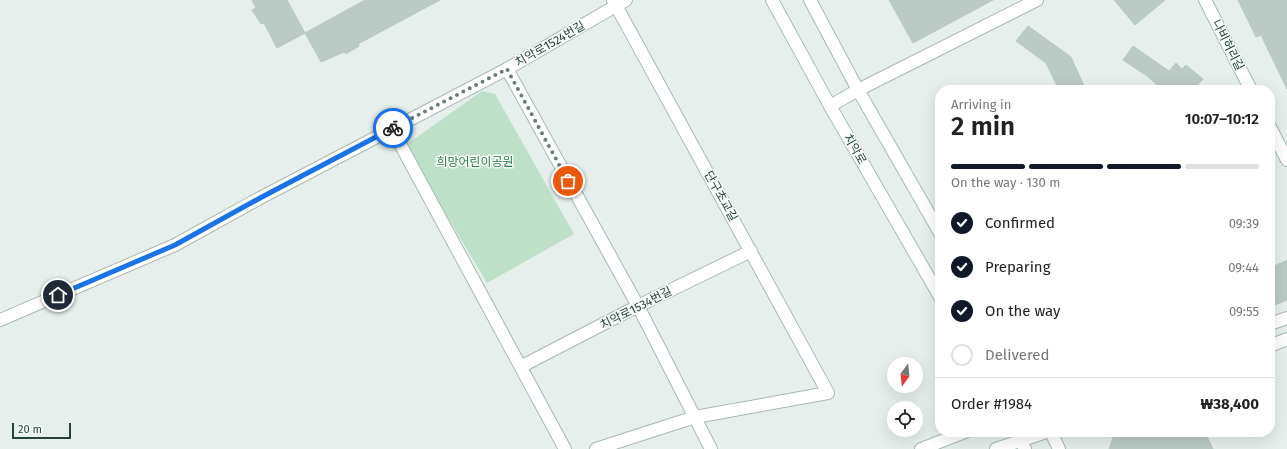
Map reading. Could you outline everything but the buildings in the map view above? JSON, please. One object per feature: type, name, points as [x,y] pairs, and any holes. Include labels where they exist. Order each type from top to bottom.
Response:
[{"type":"street","name":"치악로","points":[[772,0],[830,106],[935,288]]},
{"type":"street","points":[[810,0],[858,90],[935,224]]},
{"type":"street","points":[[830,106],[858,90],[1037,0]]},
{"type":"street","name":"나비허리길","points":[[1205,0],[1248,85]]},
{"type":"street","name":"치악로1524번길","points":[[0,320],[175,245],[392,128],[507,69],[619,2]]},
{"type":"street","name":"단구초교길","points":[[619,2],[828,393],[695,417]]},
{"type":"street","points":[[507,69],[638,306],[710,449]]},
{"type":"street","points":[[392,128],[522,366],[565,449]]},
{"type":"street","points":[[1275,137],[1287,160]]},
{"type":"street","name":"치악로1534번길","points":[[522,366],[638,306],[751,251]]},
{"type":"street","points":[[1275,322],[1287,318]]},
{"type":"street","points":[[1275,344],[1287,339]]},
{"type":"street","points":[[596,449],[695,417]]},
{"type":"street","points":[[921,449],[952,437]]},
{"type":"street","points":[[996,449],[1032,437]]},
{"type":"street","points":[[1053,437],[1059,449]]},
{"type":"green space","name":"희망어린이공원","points":[[482,91],[495,94],[574,234],[487,283],[407,149],[410,142]]},
{"type":"way so far","points":[[393,128],[507,69],[568,181]]},
{"type":"route","points":[[58,295],[175,245],[260,198],[393,128]]}]
